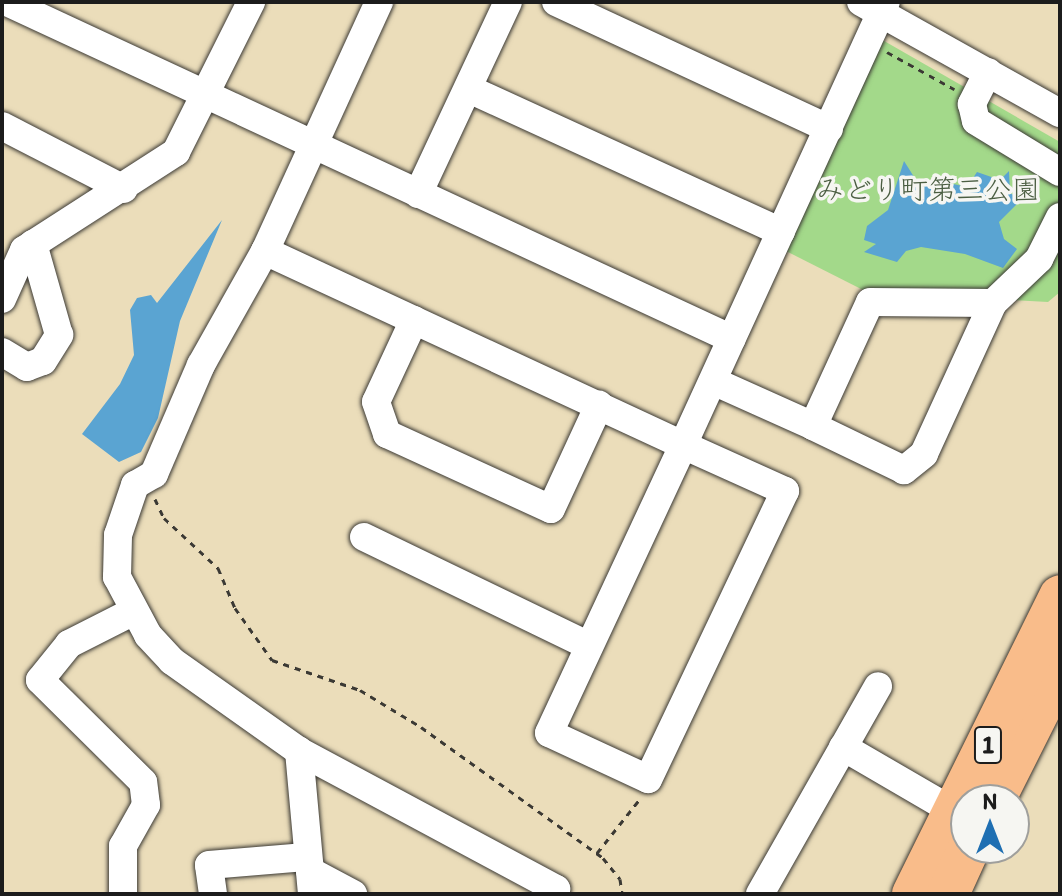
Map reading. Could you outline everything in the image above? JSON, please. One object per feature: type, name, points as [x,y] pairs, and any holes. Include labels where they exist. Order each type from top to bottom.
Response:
[{"type":"highway","name":"1","points":[[980,784],[1060,596]]},
{"type":"highway","name":"1","points":[[1002,784],[1060,669]]},
{"type":"highway","name":"1","points":[[913,894],[950,845]]},
{"type":"highway","name":"1","points":[[948,894],[954,864]]},
{"type":"street","points":[[7,2],[732,339]]},
{"type":"street","points":[[2,299],[24,250],[124,189],[176,152],[207,96],[251,2]]},
{"type":"street","points":[[379,2],[265,251],[201,365],[154,474],[135,485],[118,535],[117,577],[134,611],[172,661],[299,751],[556,889],[555,894]]},
{"type":"street","points":[[418,194],[508,2]]},
{"type":"street","points":[[556,2],[829,129]]},
{"type":"street","points":[[265,251],[683,445],[785,491],[648,779],[549,733],[589,646],[683,445],[713,381],[829,129],[876,5],[1060,113]]},
{"type":"street","points":[[988,72],[972,104],[976,121],[1060,172]]},
{"type":"street","points":[[469,89],[781,232]]},
{"type":"street","points":[[2,126],[124,189]]},
{"type":"street","points":[[713,381],[904,470],[924,454],[993,303],[1039,259],[1060,217]]},
{"type":"street","points":[[2,352],[27,367],[43,361],[59,335],[33,244]]},
{"type":"street","points":[[813,426],[870,302],[993,303]]},
{"type":"street","points":[[414,320],[376,402],[387,434],[428,453],[551,509],[599,405]]},
{"type":"street","points":[[364,537],[589,646]]},
{"type":"street","points":[[123,894],[123,846],[146,805],[143,782],[40,680],[45,668],[78,637],[134,611]]},
{"type":"street","points":[[760,894],[878,686]]},
{"type":"street","points":[[843,747],[950,822]]},
{"type":"street","points":[[299,751],[310,874]]},
{"type":"street","points":[[213,894],[209,865],[310,874],[353,894]]},
{"type":"path","points":[[882,41],[884,50],[963,94]]},
{"type":"path","points":[[154,474],[151,491],[164,518],[218,568],[235,608],[272,660],[360,690],[465,757],[597,853],[620,879],[622,894]]},
{"type":"path","points":[[597,853],[646,791],[648,779]]},
{"type":"green space","name":"みどり町第三公園","points":[[879,38],[1060,142],[1060,292],[1048,302],[867,292],[784,250]]},
{"type":"water","points":[[904,161],[921,188],[935,180],[967,187],[977,172],[1000,180],[1009,171],[1010,193],[1026,203],[1020,201],[999,222],[1004,239],[1017,249],[1003,268],[965,254],[921,247],[906,251],[897,262],[864,252],[876,244],[864,240],[867,226],[888,210]]},
{"type":"water","points":[[222,220],[180,321],[158,418],[141,452],[119,462],[82,434],[120,384],[134,355],[130,310],[137,298],[151,295],[157,303]]}]
